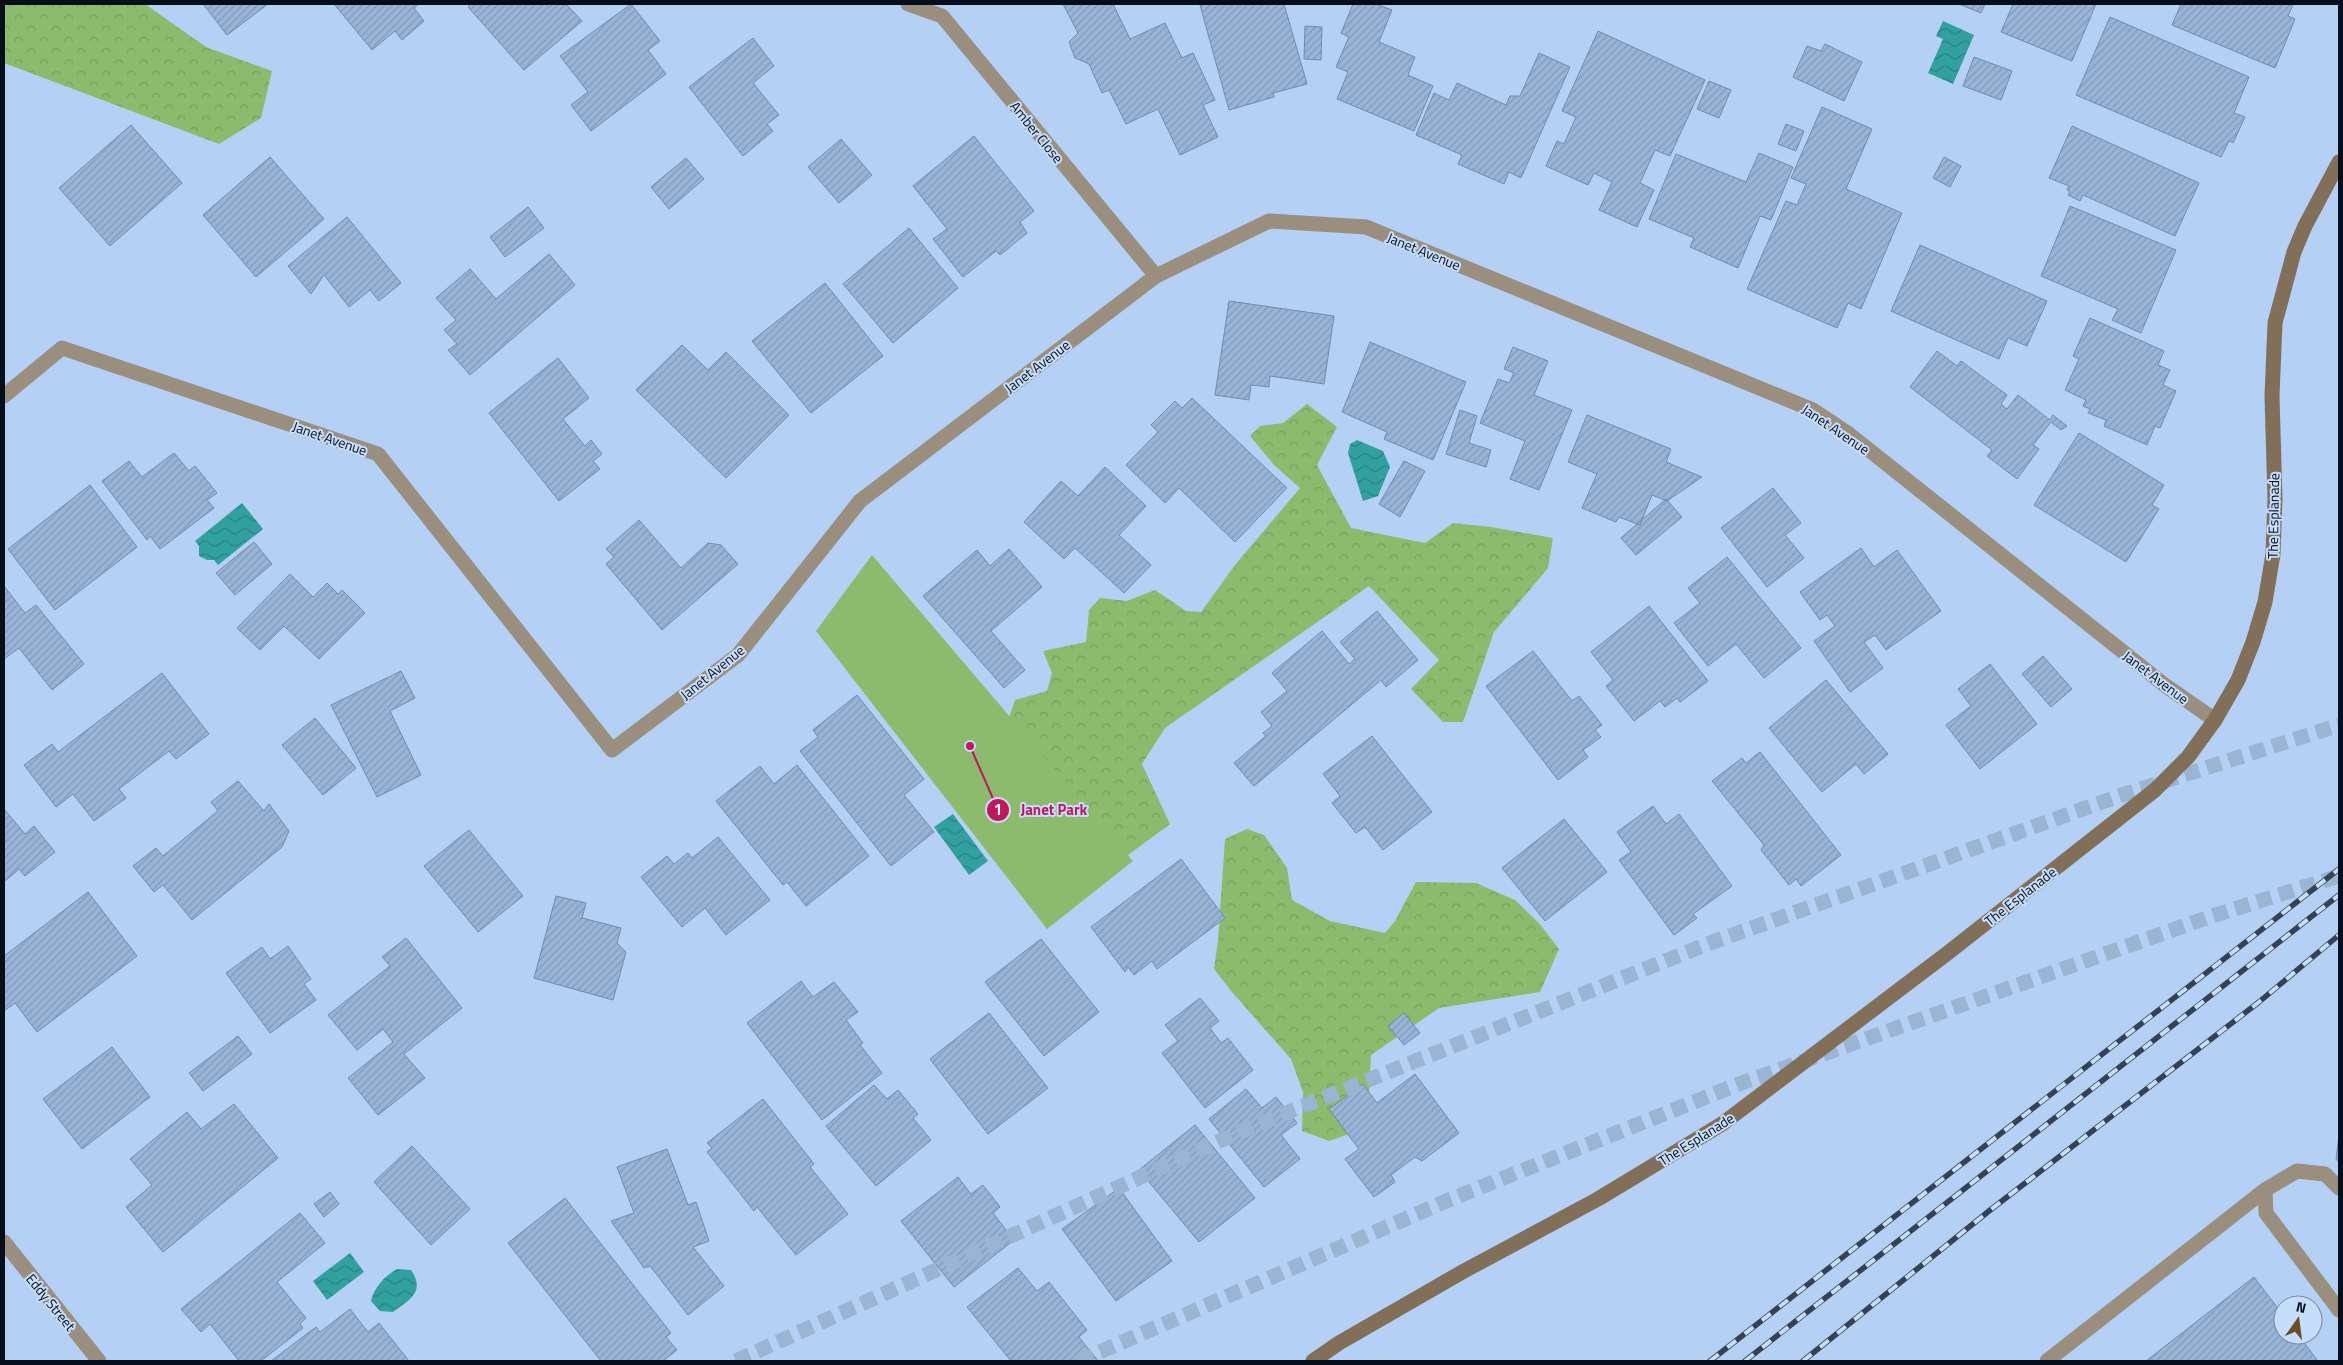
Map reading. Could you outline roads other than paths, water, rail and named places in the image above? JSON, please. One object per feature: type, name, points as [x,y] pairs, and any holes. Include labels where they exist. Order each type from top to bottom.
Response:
[{"type":"main road","name":"The Esplanade","points":[[1313,1361],[1339,1343],[1464,1271],[1598,1199],[1722,1124],[1941,958],[2155,790],[2188,758],[2215,720],[2238,680],[2253,642],[2265,602],[2273,554],[2275,500],[2272,367],[2275,323],[2294,252],[2305,226],[2339,162]]},
{"type":"street","name":"Amber Close","points":[[908,4],[942,16],[1156,276]]},
{"type":"street","name":"Janet Avenue","points":[[4,396],[62,348],[378,454],[612,750],[738,655],[860,501],[1156,276],[1269,221],[1366,227],[1813,410],[1849,434],[2166,686],[2215,720]]},
{"type":"street","points":[[2047,1361],[2265,1190],[2297,1171],[2324,1174],[2339,1188]]},
{"type":"street","points":[[2265,1190],[2266,1213],[2339,1310]]},
{"type":"street","name":"Eddy Street","points":[[4,1242],[99,1361]]},
{"type":"water","points":[[1943,21],[1974,35],[1953,84],[1928,73],[1943,39],[1936,36]]},
{"type":"water","points":[[1357,440],[1383,451],[1390,467],[1378,496],[1363,501],[1348,453],[1350,444]]},
{"type":"water","points":[[242,503],[263,529],[218,565],[214,560],[207,560],[199,556],[199,546],[195,541]]},
{"type":"water","points":[[953,814],[988,861],[969,875],[934,827]]},
{"type":"water","points":[[350,1253],[364,1272],[327,1300],[313,1281]]},
{"type":"water","points":[[397,1269],[411,1270],[417,1284],[414,1295],[393,1312],[380,1311],[371,1301],[372,1296],[381,1282]]},
{"type":"tunnel","points":[[736,1361],[1246,1129],[1710,943],[2122,795],[2339,725]]},
{"type":"tunnel","points":[[1079,1361],[1451,1199],[1739,1084],[2209,917],[2339,876]]},
{"type":"railway","points":[[1710,1361],[2339,869]]},
{"type":"railway","points":[[1745,1361],[2339,895]]},
{"type":"railway","points":[[1803,1361],[1989,1211],[2259,1002],[2339,935]]},
{"type":"place","name":"Janet Park","points":[[970,746]]}]
